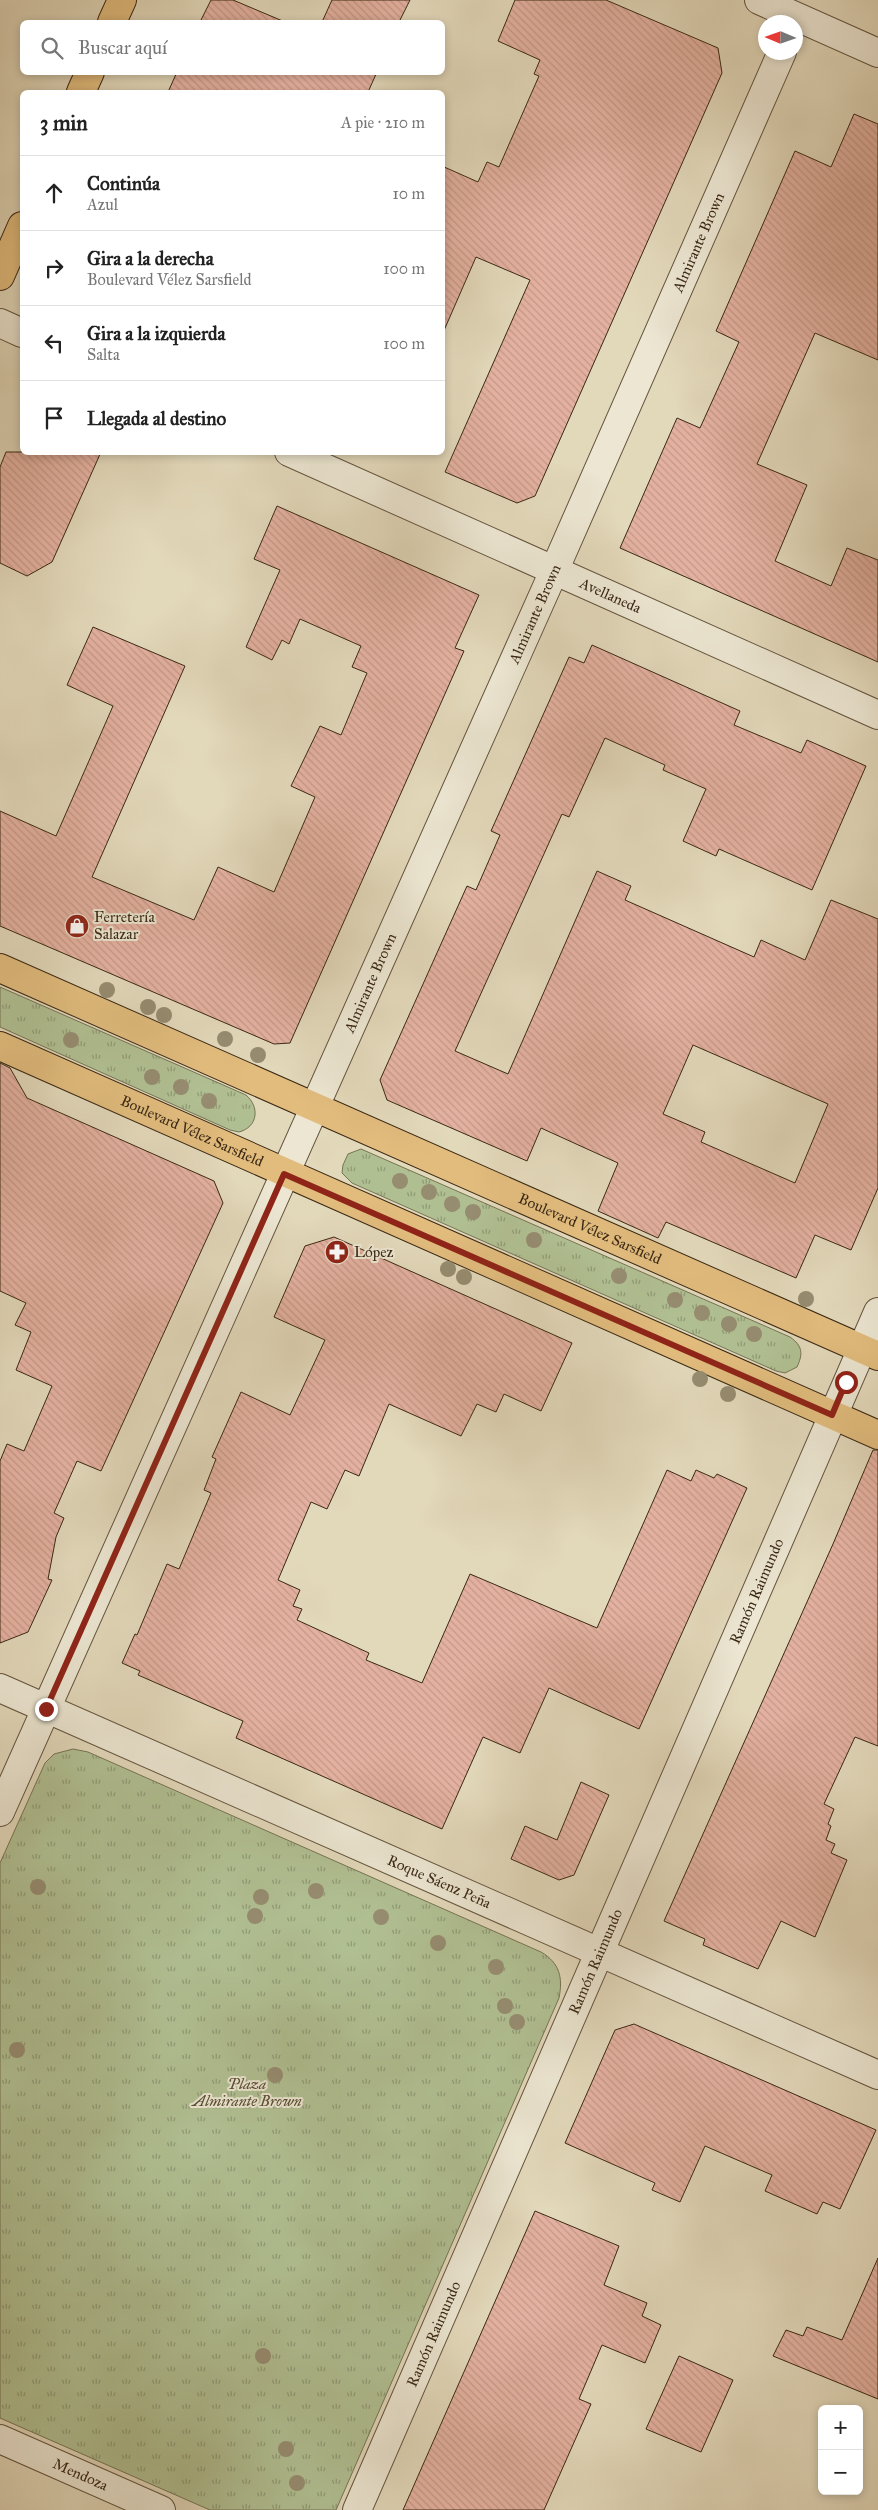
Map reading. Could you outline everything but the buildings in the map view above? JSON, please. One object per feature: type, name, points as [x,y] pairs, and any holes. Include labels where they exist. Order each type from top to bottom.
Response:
[{"type":"main road","points":[[113,20],[122,0]]},
{"type":"main road","points":[[82,90],[89,75]]},
{"type":"main road","points":[[0,276],[20,231]]},
{"type":"main road","name":"Boulevard Vélez Sarsfield","points":[[0,968],[870,1352]]},
{"type":"main road","name":"Boulevard Vélez Sarsfield","points":[[0,1046],[284,1174],[878,1435]]},
{"type":"street","points":[[758,0],[799,13],[878,53]]},
{"type":"street","name":"Almirante Brown","points":[[0,1812],[554,571],[778,60]]},
{"type":"street","points":[[0,323],[20,332]]},
{"type":"street","name":"Avellaneda","points":[[296,455],[878,715]]},
{"type":"street","name":"Ramón Raimundo","points":[[358,2510],[832,1415],[870,1352],[878,1312]]},
{"type":"street","name":"Roque Sáenz Peña","points":[[0,1688],[878,2075]]},
{"type":"street","name":"Mendoza","points":[[0,2439],[161,2510]]},
{"type":"green space","points":[[0,987],[246,1095],[255,1111],[253,1121],[250,1126],[239,1132],[230,1130],[0,1027]]},
{"type":"green space","points":[[361,1149],[790,1337],[801,1350],[797,1367],[785,1373],[776,1371],[352,1183],[342,1173],[343,1165],[348,1154]]},
{"type":"green space","name":"Plaza Almirante Brown","points":[[73,1749],[88,1752],[541,1952],[552,1961],[559,1972],[561,1984],[559,1998],[336,2510],[210,2510],[0,2418],[0,1863],[45,1763],[54,1754]]},
{"type":"place","name":"Ferretería Salazar","points":[[77,926]]},
{"type":"place","name":"López","points":[[337,1252]]},
{"type":"route","points":[[46,1709],[284,1174],[832,1415],[846,1382]]}]
